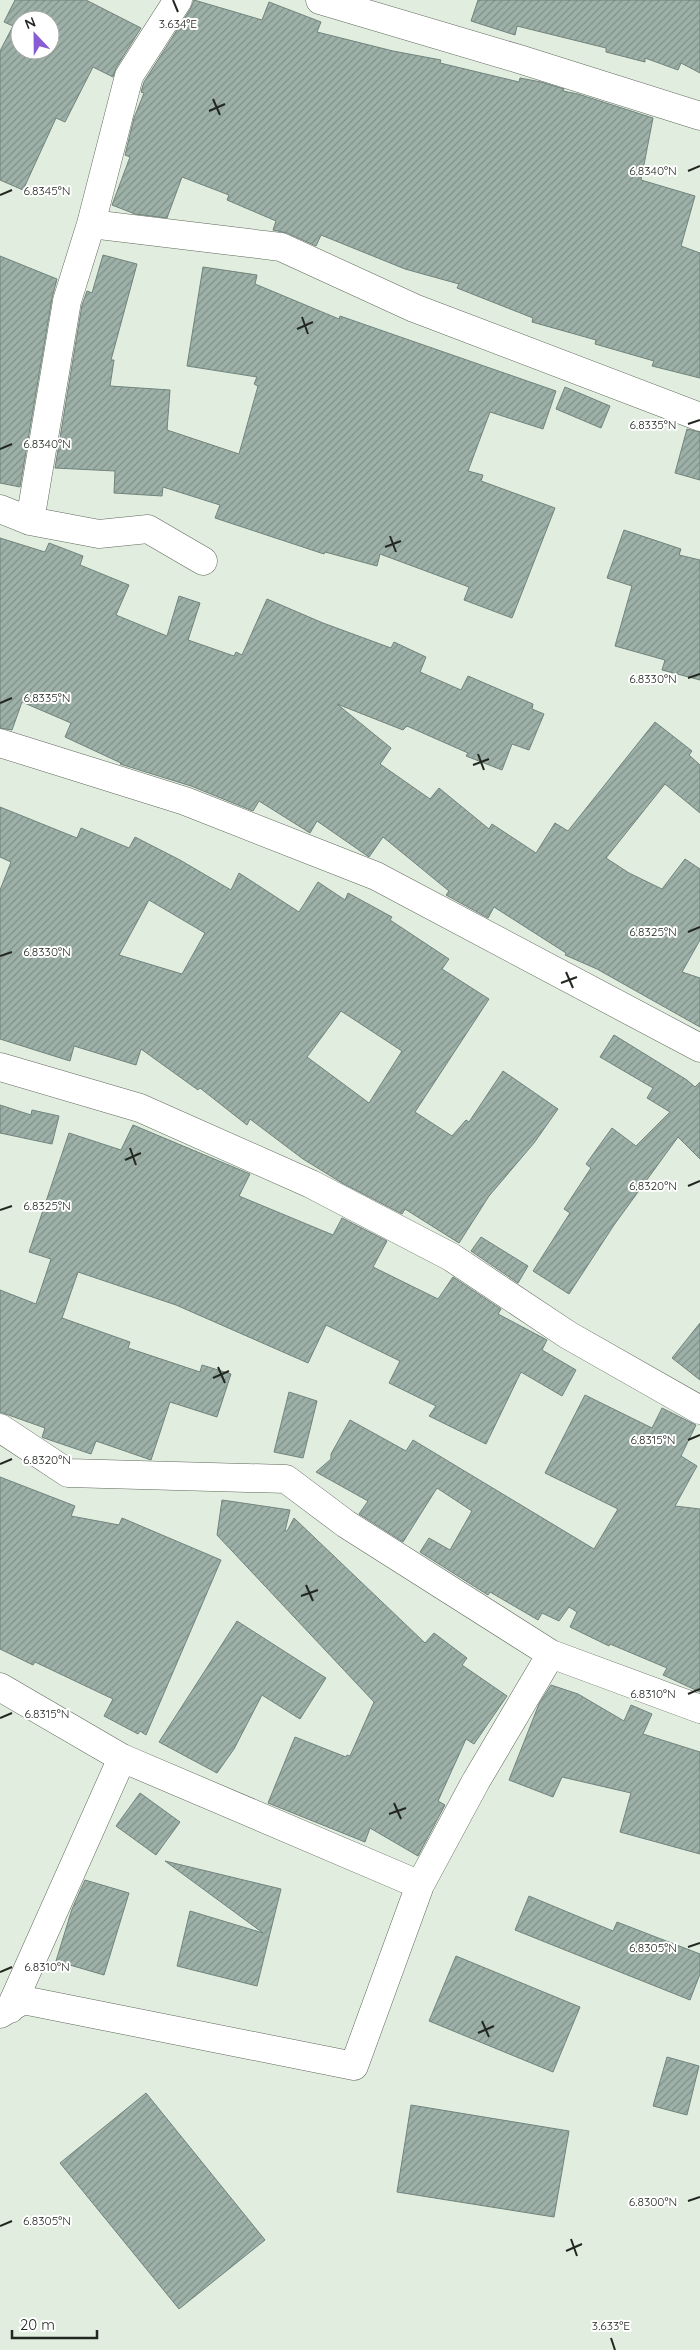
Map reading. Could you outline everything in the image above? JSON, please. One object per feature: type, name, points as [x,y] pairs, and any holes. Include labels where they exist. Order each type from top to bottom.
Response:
[{"type":"street","points":[[30,521],[67,301],[91,224],[129,76],[178,0]]},
{"type":"street","points":[[320,0],[519,59],[700,116]]},
{"type":"street","points":[[91,224],[281,247],[414,308],[700,417]]},
{"type":"street","points":[[0,509],[30,521],[99,534],[148,529],[203,561]]},
{"type":"street","points":[[0,743],[185,800],[376,876],[700,1048]]},
{"type":"street","points":[[0,1067],[140,1108],[311,1184],[451,1257],[568,1335],[700,1410]]},
{"type":"street","points":[[0,1428],[68,1474],[286,1479],[346,1524],[551,1654],[700,1709]]},
{"type":"street","points":[[5,2012],[23,2000],[354,2066],[420,1885],[476,1782],[551,1654]]},
{"type":"street","points":[[0,1687],[122,1758],[420,1885]]},
{"type":"street","points":[[5,2012],[122,1758]]},
{"type":"building","points":[[15,0],[86,0],[141,28],[116,68],[113,77],[93,67],[65,122],[56,118],[23,190],[0,180],[0,51],[10,32],[10,60],[60,60],[60,10],[10,10]]},
{"type":"building","points":[[194,0],[262,20],[269,2],[321,22],[317,32],[393,51],[441,60],[440,63],[519,82],[520,78],[541,82],[564,89],[563,91],[653,118],[641,180],[695,196],[681,246],[700,253],[700,378],[652,366],[654,361],[595,344],[596,340],[532,322],[533,318],[457,288],[459,284],[405,269],[321,235],[316,246],[287,233],[273,230],[276,221],[227,200],[229,195],[182,177],[167,218],[135,214],[112,205],[130,157],[125,155],[134,118],[144,93],[141,92],[144,82],[191,8]]},
{"type":"building","points":[[478,0],[700,0],[700,73],[681,63],[678,70],[645,58],[645,62],[606,52],[606,48],[517,26],[515,35],[471,21]]},
{"type":"building","points":[[10,10],[10,25],[4,22]]},
{"type":"building","points":[[103,255],[137,264],[111,360],[114,360],[110,386],[170,390],[167,430],[239,454],[258,386],[254,384],[257,377],[187,366],[203,267],[257,275],[255,284],[339,319],[340,316],[556,391],[543,429],[490,412],[468,471],[483,475],[481,481],[555,508],[512,618],[464,600],[469,587],[380,554],[377,566],[325,552],[324,554],[215,518],[220,505],[163,487],[162,496],[114,493],[115,471],[55,468],[82,305],[87,291],[92,293]]},
{"type":"building","points":[[0,256],[57,279],[52,298],[20,487],[0,483]]},
{"type":"building","points":[[565,387],[610,406],[601,428],[556,409]]},
{"type":"building","points":[[687,429],[700,432],[700,480],[675,473]]},
{"type":"building","points":[[624,530],[681,549],[679,555],[700,560],[700,680],[662,670],[665,660],[615,646],[632,586],[607,578]]},
{"type":"building","points":[[0,538],[45,552],[49,543],[83,556],[80,565],[129,585],[116,615],[167,636],[179,596],[200,603],[188,640],[234,656],[236,652],[242,655],[267,599],[323,623],[391,648],[394,642],[426,657],[420,672],[461,690],[468,676],[533,704],[532,709],[544,714],[529,750],[512,744],[502,770],[466,756],[468,753],[407,726],[403,730],[337,704],[391,748],[380,764],[430,799],[439,788],[489,829],[492,824],[536,853],[555,823],[568,831],[655,722],[692,751],[689,755],[700,765],[700,813],[665,784],[606,858],[629,873],[662,889],[685,859],[700,869],[700,940],[682,972],[700,978],[700,1027],[597,969],[565,955],[566,953],[494,907],[488,918],[446,895],[449,891],[383,837],[369,857],[317,821],[310,833],[259,801],[253,811],[191,786],[120,764],[65,737],[71,723],[22,702],[12,730],[0,728]]},
{"type":"building","points":[[0,807],[77,838],[81,828],[129,848],[135,837],[180,860],[231,890],[239,873],[299,912],[318,882],[345,900],[348,893],[392,917],[390,920],[449,959],[442,969],[489,999],[415,1112],[452,1136],[466,1120],[469,1122],[503,1071],[558,1109],[534,1143],[489,1196],[459,1243],[405,1209],[402,1214],[342,1183],[303,1159],[250,1119],[247,1125],[200,1088],[198,1090],[141,1049],[136,1065],[74,1046],[70,1061],[0,1039],[0,890],[11,862],[0,857]],"holes":[[[149,900],[205,933],[182,974],[119,955]],[[341,1011],[402,1051],[369,1103],[307,1057]]]},
{"type":"building","points":[[614,1035],[687,1080],[695,1087],[700,1082],[700,1159],[678,1137],[614,1225],[569,1294],[533,1271],[570,1213],[564,1209],[591,1168],[586,1164],[612,1128],[636,1146],[670,1112],[647,1098],[653,1088],[600,1057]]},
{"type":"building","points":[[0,1105],[31,1115],[32,1110],[59,1116],[52,1144],[0,1133]]},
{"type":"building","points":[[133,1125],[250,1174],[239,1196],[333,1235],[342,1218],[387,1241],[373,1267],[438,1299],[453,1277],[501,1309],[498,1314],[547,1340],[542,1350],[576,1370],[562,1396],[521,1372],[486,1444],[429,1416],[436,1406],[389,1383],[400,1361],[326,1325],[308,1363],[176,1305],[78,1272],[62,1318],[130,1342],[128,1348],[200,1372],[202,1365],[231,1374],[217,1417],[170,1402],[151,1460],[96,1441],[91,1454],[44,1438],[42,1437],[45,1428],[0,1412],[0,1290],[36,1304],[51,1259],[29,1252],[69,1133],[121,1150]]},
{"type":"building","points":[[481,1237],[528,1266],[518,1283],[471,1251]]},
{"type":"building","points":[[700,1323],[700,1380],[672,1358]]},
{"type":"building","points":[[289,1392],[317,1401],[303,1458],[274,1452]]},
{"type":"building","points":[[585,1395],[652,1428],[662,1408],[696,1425],[681,1456],[697,1466],[675,1506],[700,1509],[700,1692],[663,1675],[667,1668],[610,1644],[609,1646],[570,1627],[577,1612],[569,1607],[559,1621],[542,1613],[538,1620],[490,1592],[488,1595],[420,1552],[429,1538],[450,1550],[472,1511],[437,1488],[403,1542],[359,1514],[368,1501],[316,1472],[331,1459],[331,1454],[350,1420],[406,1451],[413,1440],[594,1549],[618,1509],[545,1473]]},
{"type":"building","points":[[0,1477],[75,1506],[71,1516],[119,1525],[122,1518],[221,1560],[146,1735],[140,1731],[138,1734],[104,1716],[113,1699],[35,1662],[33,1665],[0,1649]]},
{"type":"building","points":[[222,1500],[290,1510],[285,1531],[287,1531],[294,1518],[425,1643],[434,1633],[467,1658],[462,1665],[507,1696],[474,1744],[466,1739],[438,1801],[445,1805],[418,1856],[370,1828],[365,1842],[268,1803],[295,1737],[346,1757],[347,1755],[350,1756],[374,1702],[217,1535]]},
{"type":"building","points":[[237,1621],[326,1678],[300,1719],[262,1695],[234,1749],[217,1773],[159,1742]]},
{"type":"building","points":[[551,1685],[578,1694],[624,1721],[631,1705],[652,1714],[643,1734],[700,1752],[700,1854],[620,1832],[631,1793],[562,1777],[553,1797],[509,1780],[539,1704]]},
{"type":"building","points":[[140,1793],[180,1822],[156,1855],[116,1826]]},
{"type":"building","points":[[165,1861],[281,1889],[257,1986],[177,1966],[190,1911],[263,1933]]},
{"type":"building","points":[[85,1880],[129,1893],[104,1975],[56,1961],[72,1909]]},
{"type":"building","points":[[529,1896],[613,1931],[617,1922],[700,1954],[700,1974],[690,2000],[515,1930]]},
{"type":"building","points":[[456,1956],[580,2007],[553,2072],[429,2021]]},
{"type":"building","points":[[667,2057],[699,2066],[687,2115],[653,2106]]},
{"type":"building","points":[[146,2093],[265,2240],[179,2309],[60,2163]]},
{"type":"building","points":[[411,2105],[569,2131],[554,2217],[397,2192]]}]
